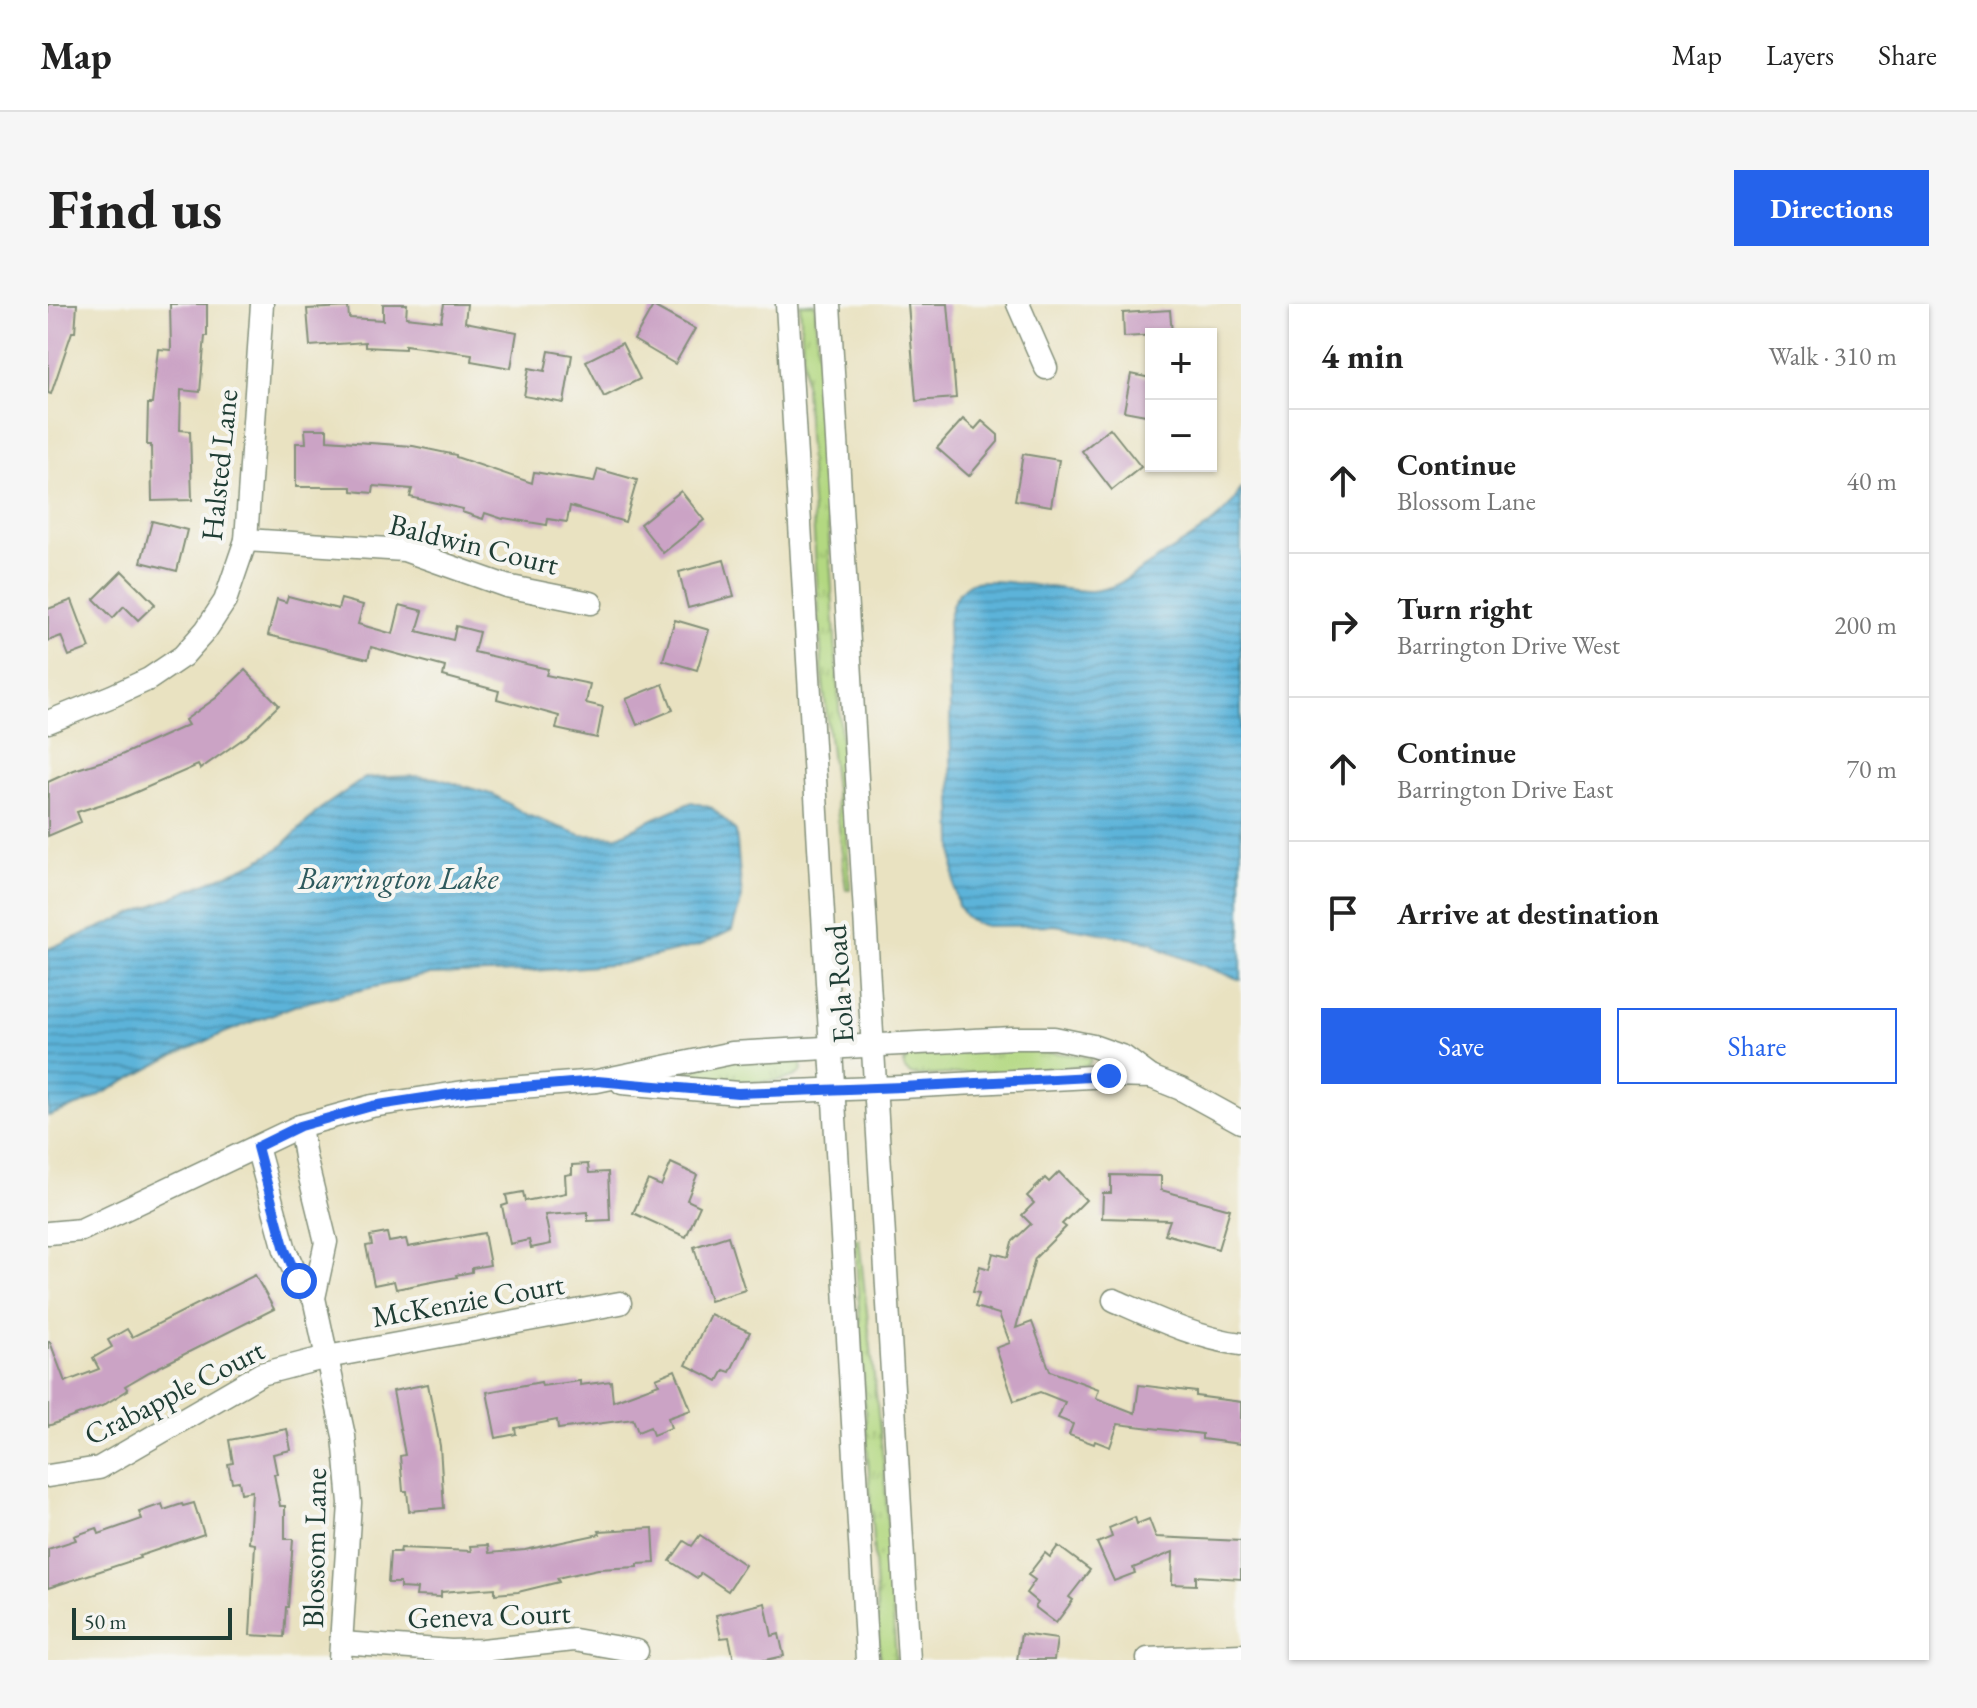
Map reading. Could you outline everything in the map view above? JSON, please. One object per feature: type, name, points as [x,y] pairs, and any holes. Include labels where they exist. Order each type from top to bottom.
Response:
[{"type":"street","name":"Halsted Lane","points":[[48,722],[149,679],[183,656],[206,630],[225,601],[246,540],[262,304]]},
{"type":"street","name":"Eola Road","points":[[787,304],[867,1660]]},
{"type":"street","name":"Eola Road","points":[[829,304],[909,1660]]},
{"type":"street","points":[[1018,304],[1046,368]]},
{"type":"street","name":"Baldwin Court","points":[[246,540],[404,550],[506,586],[591,603]]},
{"type":"street","points":[[48,1233],[81,1230],[300,1126],[372,1106],[470,1091],[597,1081],[732,1053],[1054,1038],[1093,1046],[1124,1057],[1151,1077],[1181,1089],[1241,1122]]},
{"type":"street","points":[[597,1081],[738,1093],[1109,1076],[1151,1077]]},
{"type":"street","name":"Blossom Lane","points":[[300,1126],[326,1242],[314,1298],[344,1436],[350,1503],[341,1652]]},
{"type":"street","name":"Blossom Lane","points":[[257,1147],[285,1250],[299,1281],[314,1298]]},
{"type":"street","points":[[1114,1300],[1175,1327],[1241,1344]]},
{"type":"street","name":"McKenzie Court","points":[[327,1357],[620,1303]]},
{"type":"street","name":"Crabapple Court","points":[[48,1476],[99,1468],[261,1374],[327,1357]]},
{"type":"street","name":"Geneva Court","points":[[341,1652],[482,1650],[574,1640],[637,1651]]},
{"type":"street","points":[[1148,1659],[1241,1655]]},
{"type":"green space","points":[[800,304],[815,304],[850,890],[846,890],[823,682]]},
{"type":"green space","points":[[1022,1050],[1091,1059],[1088,1066],[919,1076],[911,1074],[904,1067],[909,1056]]},
{"type":"green space","points":[[732,1058],[800,1060],[802,1071],[792,1077],[759,1082],[670,1076]]},
{"type":"green space","points":[[855,1239],[859,1239],[884,1468],[896,1660],[880,1660]]},
{"type":"water","points":[[1241,487],[1241,980],[1165,951],[1152,942],[1055,925],[986,926],[975,923],[958,906],[954,888],[948,621],[957,596],[964,587],[978,581],[1092,591],[1113,586],[1216,520]]},
{"type":"water","name":"Barrington Lake","points":[[365,778],[436,778],[494,795],[527,815],[581,835],[618,836],[692,802],[712,808],[736,831],[742,898],[732,930],[701,945],[621,964],[427,975],[299,1004],[224,1033],[169,1058],[85,1103],[48,1116],[48,949],[252,864],[281,847],[320,809]]},
{"type":"building","points":[[48,304],[77,304],[75,332],[72,332],[51,394],[48,393]]},
{"type":"building","points":[[170,304],[207,304],[207,336],[200,392],[181,390],[180,430],[190,431],[192,500],[152,501],[151,445],[147,445],[148,404],[152,404],[158,349],[171,350]]},
{"type":"building","points":[[383,304],[407,304],[406,317],[441,321],[444,304],[467,304],[465,322],[517,332],[511,368],[471,361],[472,354],[405,345],[405,349],[365,347],[365,342],[310,346],[307,309],[348,307],[349,318],[383,320]]},
{"type":"building","points":[[908,304],[948,304],[956,398],[916,401]]},
{"type":"building","points":[[653,306],[695,329],[675,364],[634,340]]},
{"type":"building","points":[[1170,310],[1172,328],[1145,328],[1145,336],[1124,337],[1123,313]]},
{"type":"building","points":[[622,343],[640,379],[604,397],[586,361]]},
{"type":"building","points":[[549,351],[572,355],[564,403],[524,396],[529,368],[545,371]]},
{"type":"building","points":[[1131,374],[1145,377],[1145,415],[1124,411]]},
{"type":"building","points":[[963,419],[975,429],[982,421],[998,435],[998,442],[969,476],[937,448]]},
{"type":"building","points":[[1110,428],[1141,467],[1112,490],[1082,451]]},
{"type":"building","points":[[305,429],[327,429],[327,440],[413,446],[456,455],[532,483],[534,472],[594,482],[598,469],[637,480],[625,522],[570,506],[567,522],[548,519],[547,525],[503,519],[485,513],[483,519],[462,512],[463,509],[410,497],[412,489],[374,486],[373,493],[352,491],[352,487],[296,487],[296,443],[306,443]]},
{"type":"building","points":[[1023,454],[1059,460],[1051,506],[1015,500]]},
{"type":"building","points":[[681,491],[704,520],[663,553],[640,524]]},
{"type":"building","points":[[152,521],[187,530],[177,571],[141,562]]},
{"type":"building","points":[[724,560],[734,596],[688,608],[679,572]]},
{"type":"building","points":[[122,571],[155,604],[138,620],[124,606],[113,618],[94,599]]},
{"type":"building","points":[[288,596],[338,609],[341,599],[363,605],[358,624],[393,634],[400,605],[423,611],[417,631],[453,640],[456,626],[479,632],[474,652],[548,669],[546,675],[590,684],[586,703],[603,707],[597,738],[556,729],[559,716],[497,699],[499,691],[443,676],[445,667],[371,647],[368,659],[268,635],[277,599],[286,602]]},
{"type":"building","points":[[72,600],[90,648],[69,656],[61,636],[48,641],[48,609]]},
{"type":"building","points":[[675,620],[709,630],[697,670],[663,660]]},
{"type":"building","points":[[245,670],[279,705],[247,736],[200,769],[198,765],[125,797],[77,812],[81,822],[48,836],[48,782],[119,756],[188,725],[185,720],[216,698]]},
{"type":"building","points":[[663,684],[673,710],[637,725],[626,699]]},
{"type":"building","points":[[671,1163],[697,1175],[687,1200],[700,1206],[686,1237],[633,1213],[648,1180],[661,1186]]},
{"type":"building","points":[[588,1164],[589,1173],[608,1172],[610,1220],[588,1221],[588,1212],[545,1215],[551,1244],[531,1248],[529,1240],[510,1244],[502,1206],[508,1204],[506,1195],[523,1192],[525,1201],[566,1193],[565,1175],[572,1174],[572,1165]]},
{"type":"building","points":[[1059,1172],[1086,1200],[1062,1224],[1066,1227],[1035,1258],[1016,1328],[1032,1322],[1050,1371],[1099,1389],[1096,1398],[1135,1413],[1139,1385],[1196,1392],[1196,1396],[1241,1402],[1241,1444],[1202,1439],[1202,1434],[1118,1424],[1110,1447],[1095,1441],[1094,1444],[1069,1435],[1073,1424],[1058,1418],[1065,1402],[1040,1392],[1014,1401],[996,1348],[1010,1343],[999,1314],[975,1307],[979,1293],[973,1292],[980,1266],[989,1269],[993,1253],[1008,1257],[1012,1242],[1031,1224],[1022,1215],[1034,1203],[1027,1196],[1045,1178],[1049,1182]]},
{"type":"building","points":[[1111,1175],[1161,1176],[1161,1190],[1230,1209],[1218,1249],[1165,1234],[1170,1220],[1102,1218],[1103,1193],[1111,1193]]},
{"type":"building","points":[[387,1233],[389,1242],[406,1239],[408,1247],[484,1233],[490,1265],[472,1268],[472,1272],[457,1277],[396,1289],[394,1281],[374,1285],[366,1246],[372,1245],[370,1236]]},
{"type":"building","points":[[728,1236],[745,1290],[710,1301],[694,1247]]},
{"type":"building","points":[[255,1275],[274,1309],[149,1372],[125,1386],[128,1390],[102,1406],[48,1426],[48,1342],[65,1382],[99,1369],[93,1358],[112,1347],[108,1340],[127,1329],[132,1337]]},
{"type":"building","points":[[710,1314],[750,1332],[730,1372],[724,1370],[718,1381],[686,1365]]},
{"type":"building","points":[[675,1370],[691,1410],[668,1418],[671,1428],[653,1435],[650,1427],[638,1432],[633,1419],[558,1429],[557,1420],[515,1428],[516,1434],[496,1438],[487,1392],[541,1382],[542,1386],[611,1381],[613,1401],[659,1384],[656,1378]]},
{"type":"building","points":[[428,1384],[440,1446],[444,1508],[409,1511],[407,1491],[403,1491],[400,1456],[405,1455],[393,1391]]},
{"type":"building","points":[[287,1429],[291,1450],[273,1454],[280,1506],[285,1506],[285,1539],[293,1539],[284,1637],[250,1635],[255,1544],[249,1543],[252,1491],[241,1493],[239,1481],[232,1482],[228,1464],[233,1463],[229,1440]]},
{"type":"building","points":[[194,1503],[204,1534],[48,1588],[48,1549],[76,1540],[74,1536],[97,1528],[99,1534],[142,1519],[139,1512],[162,1504],[164,1510]]},
{"type":"building","points":[[1135,1517],[1137,1524],[1149,1519],[1156,1537],[1241,1541],[1241,1579],[1196,1576],[1196,1585],[1172,1584],[1173,1552],[1133,1568],[1135,1573],[1114,1581],[1097,1543],[1112,1537],[1109,1528]]},
{"type":"building","points":[[653,1528],[655,1563],[598,1569],[557,1578],[559,1582],[518,1592],[495,1594],[495,1588],[441,1592],[441,1597],[416,1596],[417,1589],[400,1588],[400,1583],[388,1583],[390,1552],[400,1552],[401,1548],[471,1551],[470,1546],[488,1545],[489,1553],[525,1550],[600,1534],[599,1531]]},
{"type":"building","points":[[700,1535],[745,1565],[728,1591],[701,1573],[697,1578],[670,1561],[684,1541],[692,1546]]},
{"type":"building","points":[[1058,1546],[1090,1570],[1069,1597],[1073,1600],[1056,1623],[1035,1607],[1038,1603],[1026,1593],[1035,1580],[1028,1575],[1045,1553],[1050,1557]]},
{"type":"building","points":[[765,1603],[772,1636],[779,1634],[784,1656],[766,1660],[734,1660],[729,1637],[721,1638],[716,1615]]},
{"type":"building","points":[[1021,1634],[1057,1639],[1054,1660],[1017,1660]]},
{"type":"route","points":[[299,1281],[285,1250],[257,1147],[300,1126],[372,1106],[470,1091],[597,1081],[738,1093],[1109,1076]]}]
